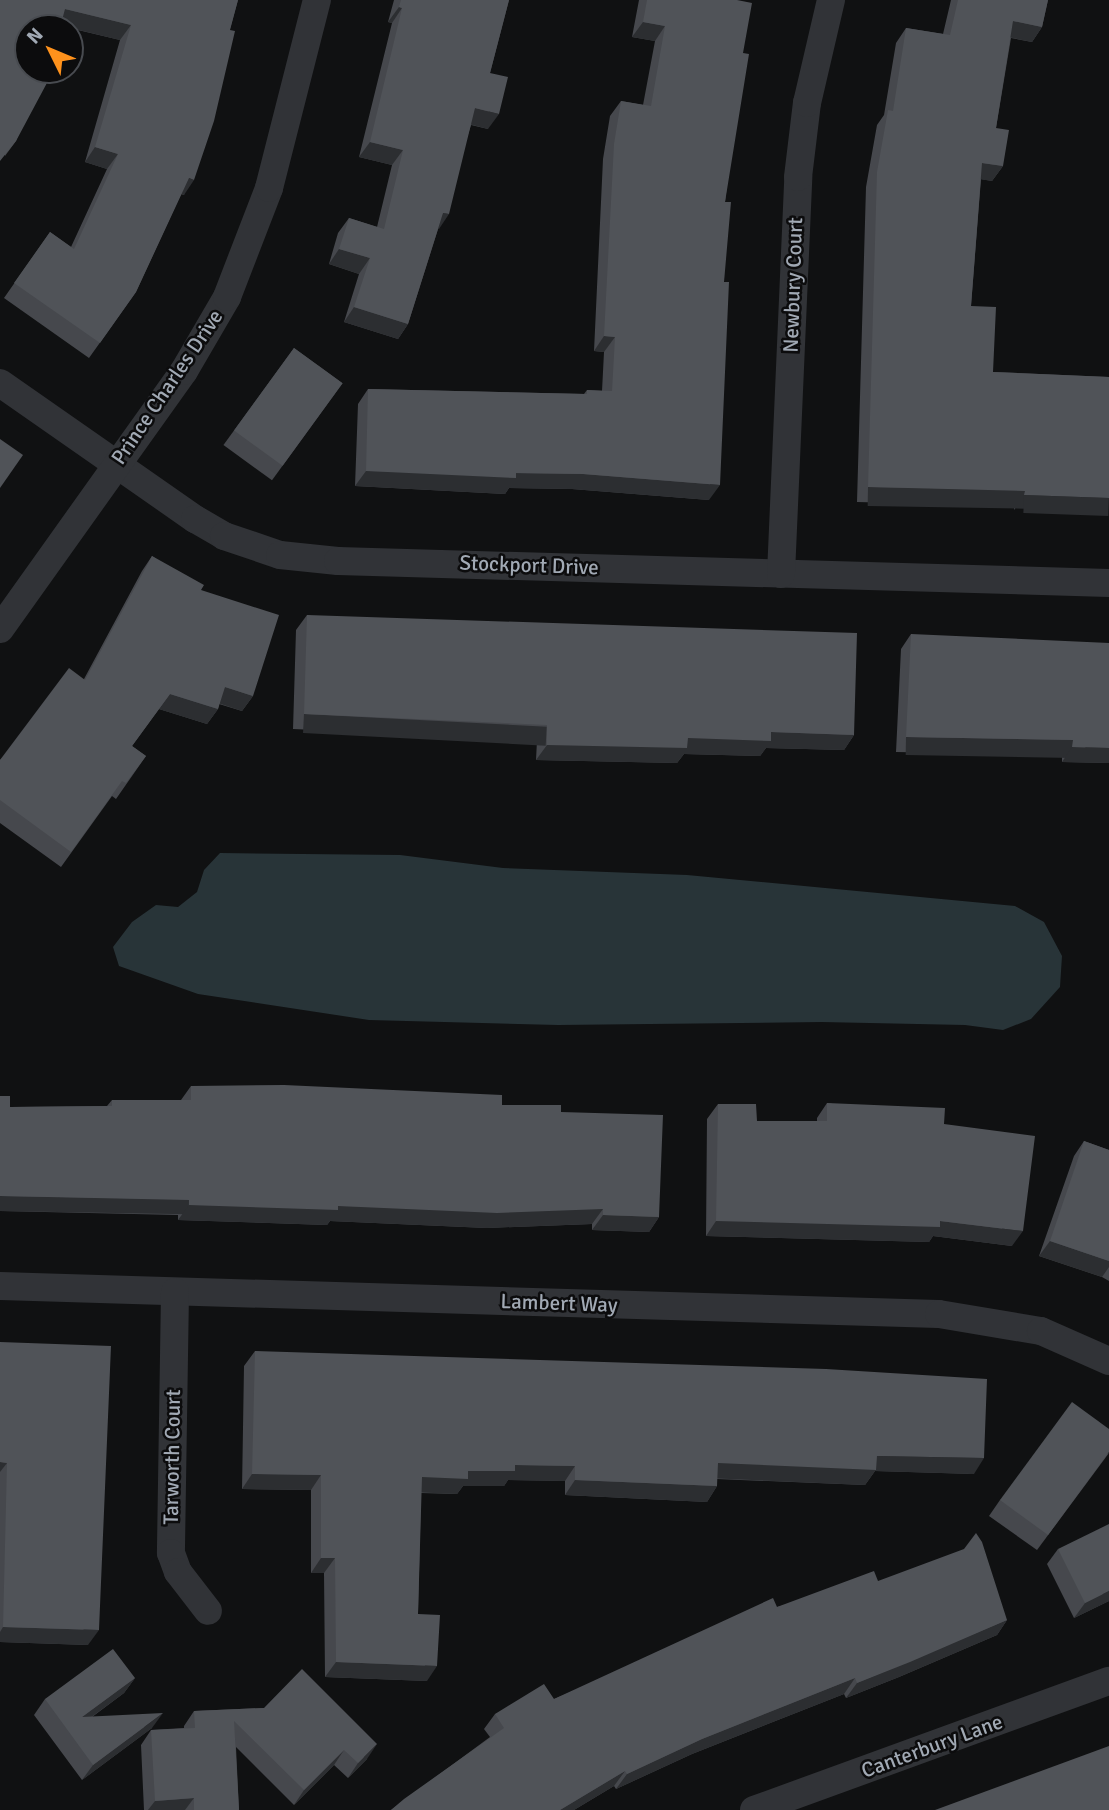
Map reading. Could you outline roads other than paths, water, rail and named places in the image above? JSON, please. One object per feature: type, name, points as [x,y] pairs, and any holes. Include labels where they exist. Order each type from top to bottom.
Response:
[{"type":"street","name":"Prince Charles Drive","points":[[0,629],[208,334],[243,263],[285,134],[317,0]]},
{"type":"street","name":"Newbury Court","points":[[781,574],[798,177],[807,103],[831,0]]},
{"type":"street","name":"Stockport Drive","points":[[0,383],[224,536],[306,560],[1109,583]]},
{"type":"street","name":"Lambert Way","points":[[0,1286],[939,1314],[1041,1331],[1109,1361]]},
{"type":"street","name":"Tarworth Court","points":[[175,1292],[171,1553],[178,1572],[208,1611]]},
{"type":"street","name":"Canterbury Lane","points":[[754,1810],[1109,1681]]}]
